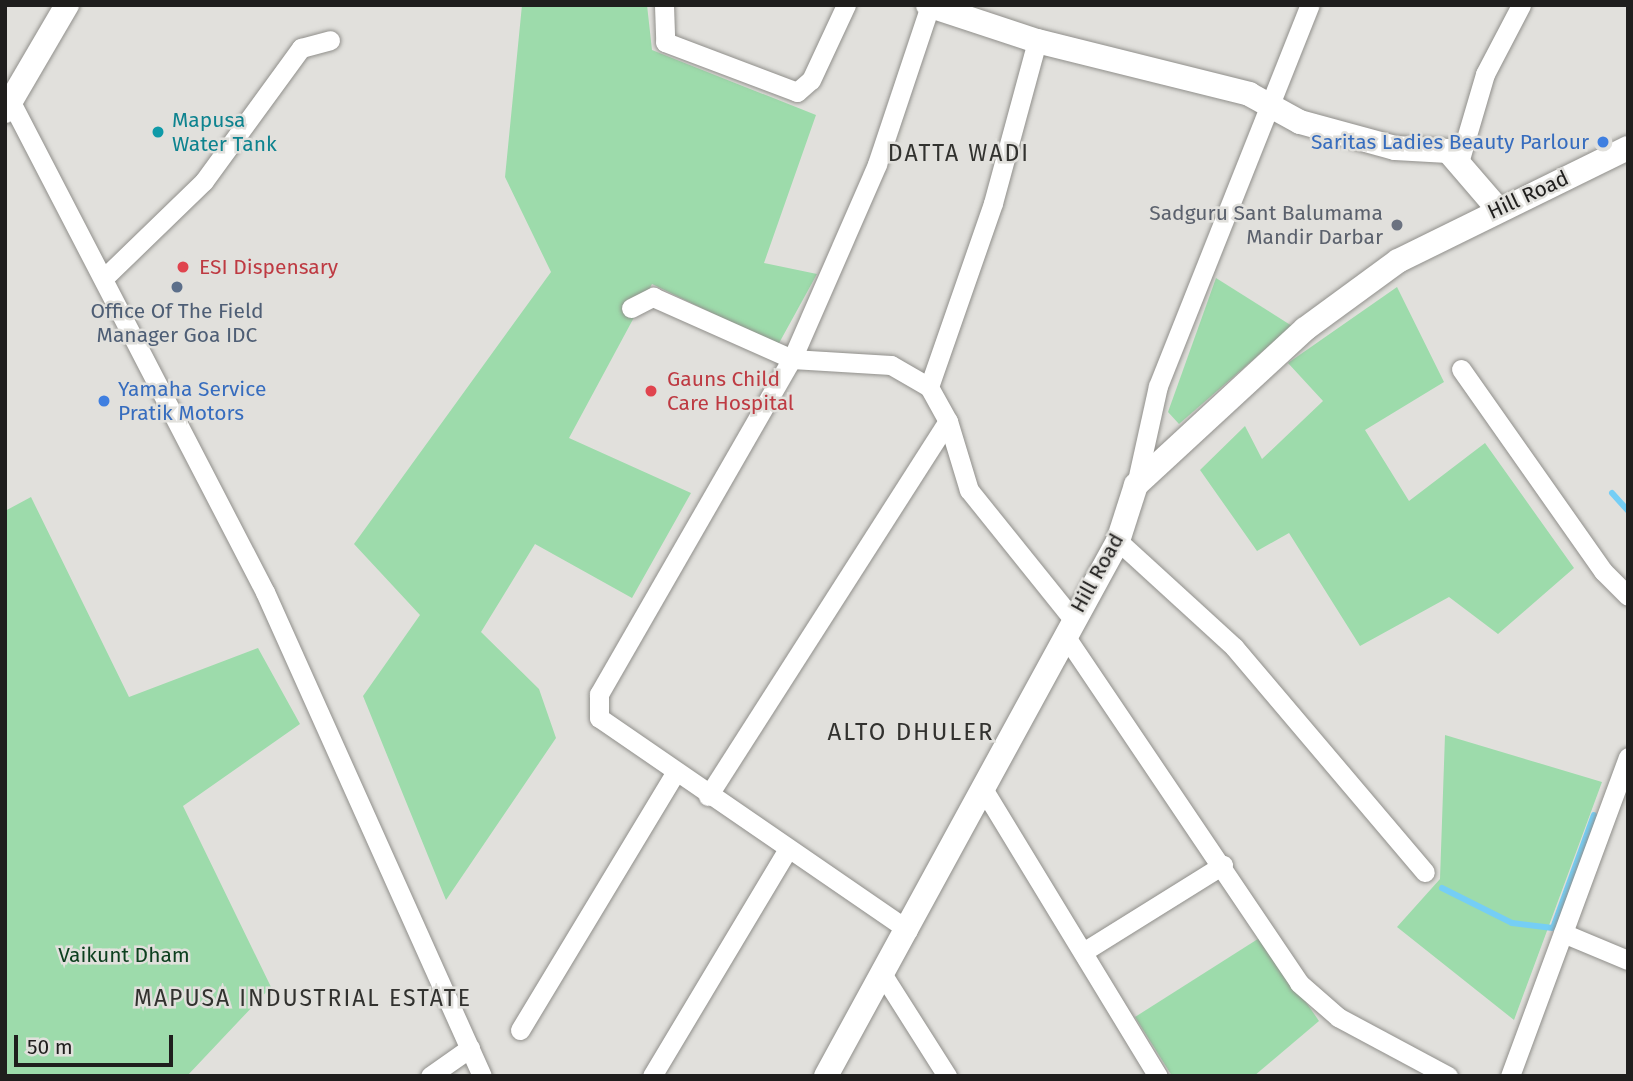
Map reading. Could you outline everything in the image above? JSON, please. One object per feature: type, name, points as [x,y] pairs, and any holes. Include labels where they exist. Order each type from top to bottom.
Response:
[{"type":"street","points":[[67,5],[8,106],[104,277],[271,604],[482,1076]]},
{"type":"street","points":[[664,5],[665,42],[797,92],[811,80],[846,5]]},
{"type":"street","points":[[1136,485],[1158,386],[1272,109],[1310,5]]},
{"type":"street","points":[[1460,159],[1485,74],[1521,5]]},
{"type":"street","points":[[908,930],[708,796],[598,718],[599,694],[792,359],[877,164],[929,6],[970,12],[1037,41],[1249,94],[1272,109],[1383,145],[1448,151],[1460,159],[1498,209]]},
{"type":"street","points":[[104,277],[204,181],[302,48],[330,40]]},
{"type":"street","points":[[929,387],[993,203],[1037,41]]},
{"type":"street","name":"Hill Road","points":[[826,1076],[985,792],[1069,628],[1118,541],[1136,485],[1305,329],[1398,261],[1498,209],[1628,148]]},
{"type":"street","points":[[631,308],[653,297],[792,359],[891,365],[929,387],[948,421],[969,490],[1069,628],[1299,983],[1338,1017],[1448,1076]]},
{"type":"street","points":[[1461,369],[1603,571],[1628,596]]},
{"type":"street","points":[[708,796],[948,421]]},
{"type":"street","points":[[1118,541],[1234,647],[1425,872]]},
{"type":"street","points":[[1510,1076],[1628,757]]},
{"type":"street","points":[[520,1030],[675,773]]},
{"type":"street","points":[[985,792],[1158,1076]]},
{"type":"street","points":[[652,1076],[788,849]]},
{"type":"street","points":[[1083,952],[1223,865]]},
{"type":"street","points":[[1563,933],[1628,960]]},
{"type":"street","points":[[883,975],[947,1076]]},
{"type":"street","points":[[430,1076],[470,1048]]},
{"type":"green space","points":[[522,5],[647,5],[652,50],[816,115],[764,263],[817,274],[778,345],[652,284],[569,438],[691,493],[632,598],[535,544],[481,632],[539,689],[556,738],[446,900],[363,696],[420,615],[354,544],[551,272],[505,177]]},
{"type":"green space","points":[[1216,278],[1292,326],[1179,424],[1168,412]]},
{"type":"green space","points":[[1397,287],[1444,382],[1365,430],[1409,501],[1485,443],[1574,568],[1498,634],[1449,597],[1360,646],[1289,533],[1257,551],[1200,470],[1245,426],[1262,459],[1323,401],[1288,363]]},
{"type":"green space","name":"Vaikunt Dham","points":[[31,497],[129,697],[258,648],[300,724],[183,806],[271,987],[187,1076],[5,1076],[5,511]]},
{"type":"green space","points":[[1445,735],[1602,782],[1514,1020],[1397,927],[1440,879]]},
{"type":"green space","points":[[1261,937],[1319,1021],[1254,1076],[1172,1076],[1135,1017]]},
{"type":"waterway","points":[[1612,493],[1628,511]]},
{"type":"waterway","points":[[1442,888],[1512,923],[1553,928],[1594,815]]},
{"type":"place","name":"Mapusa Water Tank","points":[[158,132]]},
{"type":"place","name":"Saritas Ladies Beauty Parlour","points":[[1603,142]]},
{"type":"place","name":"Sadguru Sant Balumama Mandir Darbar","points":[[1397,225]]},
{"type":"place","name":"ESI Dispensary","points":[[183,267]]},
{"type":"place","name":"Office Of The Field Manager Goa IDC","points":[[177,287]]},
{"type":"place","name":"Gauns Child Care Hospital","points":[[651,391]]},
{"type":"place","name":"Yamaha Service Pratik Motors","points":[[104,401]]},
{"type":"district","name":"DATTA WADI","points":[[959,153]]},
{"type":"district","name":"ALTO DHULER","points":[[911,733]]},
{"type":"district","name":"MAPUSA INDUSTRIAL ESTATE","points":[[303,998]]}]
